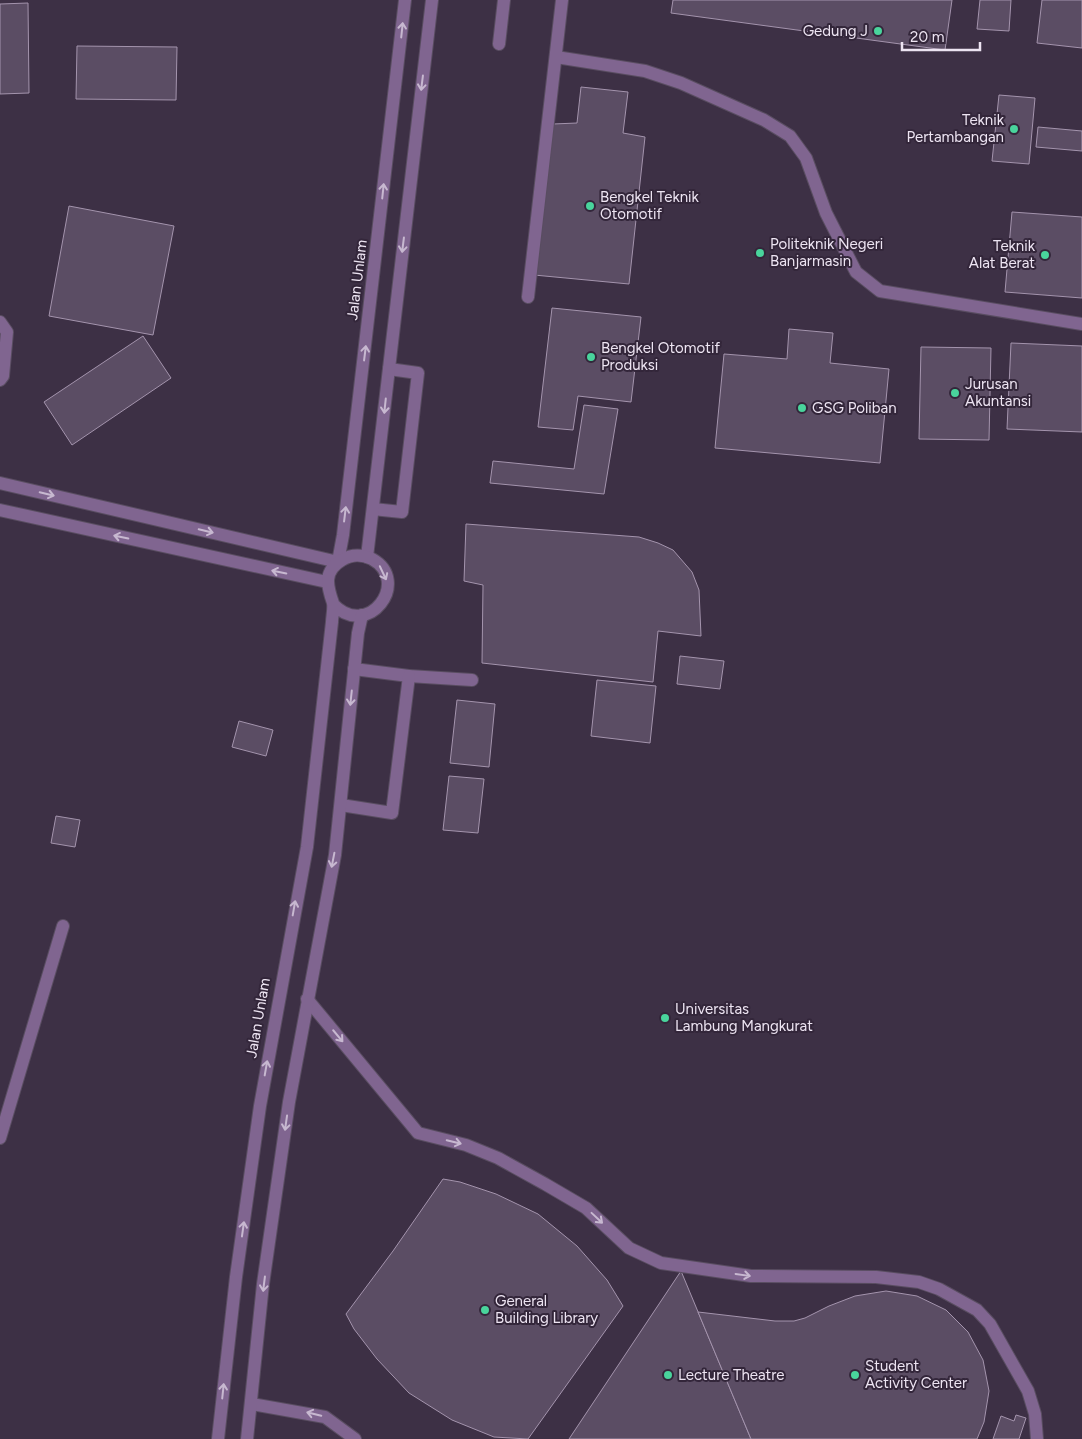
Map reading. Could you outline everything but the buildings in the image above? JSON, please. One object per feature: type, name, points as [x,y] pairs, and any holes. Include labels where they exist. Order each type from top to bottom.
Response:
[{"type":"street","name":"Jalan Unlam","points":[[338,562],[349,487],[405,0]]},
{"type":"street","points":[[367,557],[432,0]]},
{"type":"street","points":[[499,44],[504,0]]},
{"type":"street","points":[[528,297],[562,0]]},
{"type":"street","points":[[556,57],[645,71],[672,80],[764,120],[790,136],[806,158],[826,213],[856,272],[880,291],[1082,324]]},
{"type":"street","points":[[0,322],[6,332],[3,376],[0,380]]},
{"type":"street","points":[[373,510],[402,512],[418,373],[389,369]]},
{"type":"street","points":[[0,483],[338,562]]},
{"type":"street","points":[[0,510],[327,582]]},
{"type":"street","points":[[353,555],[367,557],[382,567],[386,575],[387,593],[378,608],[362,615],[344,613],[333,604],[327,588],[327,582],[338,562],[353,555]]},
{"type":"street","name":"Jalan Unlam","points":[[218,1439],[236,1277],[260,1106],[307,847],[333,604]]},
{"type":"street","points":[[247,1439],[266,1266],[289,1102],[335,855],[354,669],[362,615]]},
{"type":"street","points":[[354,669],[409,676],[472,680]]},
{"type":"street","points":[[341,805],[392,813],[409,676]]},
{"type":"street","points":[[0,1138],[63,926]]},
{"type":"street","points":[[307,999],[418,1133],[466,1146],[513,1167],[586,1208],[629,1248],[637,1252],[661,1262],[751,1276],[876,1276],[919,1282],[939,1289],[977,1310],[990,1324],[1028,1391],[1035,1414],[1037,1439]]},
{"type":"street","points":[[252,1404],[325,1417],[355,1439]]},
{"type":"place","name":"Gedung J","points":[[878,31]]},
{"type":"place","name":"Teknik Pertambangan","points":[[1014,129]]},
{"type":"place","name":"Bengkel Teknik Otomotif","points":[[590,206]]},
{"type":"place","name":"Politeknik Negeri Banjarmasin","points":[[760,253]]},
{"type":"place","name":"Teknik Alat Berat","points":[[1045,255]]},
{"type":"place","name":"Bengkel Otomotif Produksi","points":[[591,357]]},
{"type":"place","name":"Jurusan Akuntansi","points":[[955,393]]},
{"type":"place","name":"GSG Poliban","points":[[802,408]]},
{"type":"place","name":"Universitas Lambung Mangkurat","points":[[665,1018]]},
{"type":"place","name":"General Building Library","points":[[485,1310]]},
{"type":"place","name":"Lecture Theatre","points":[[668,1375]]},
{"type":"place","name":"Student Activity Center","points":[[855,1375]]}]
